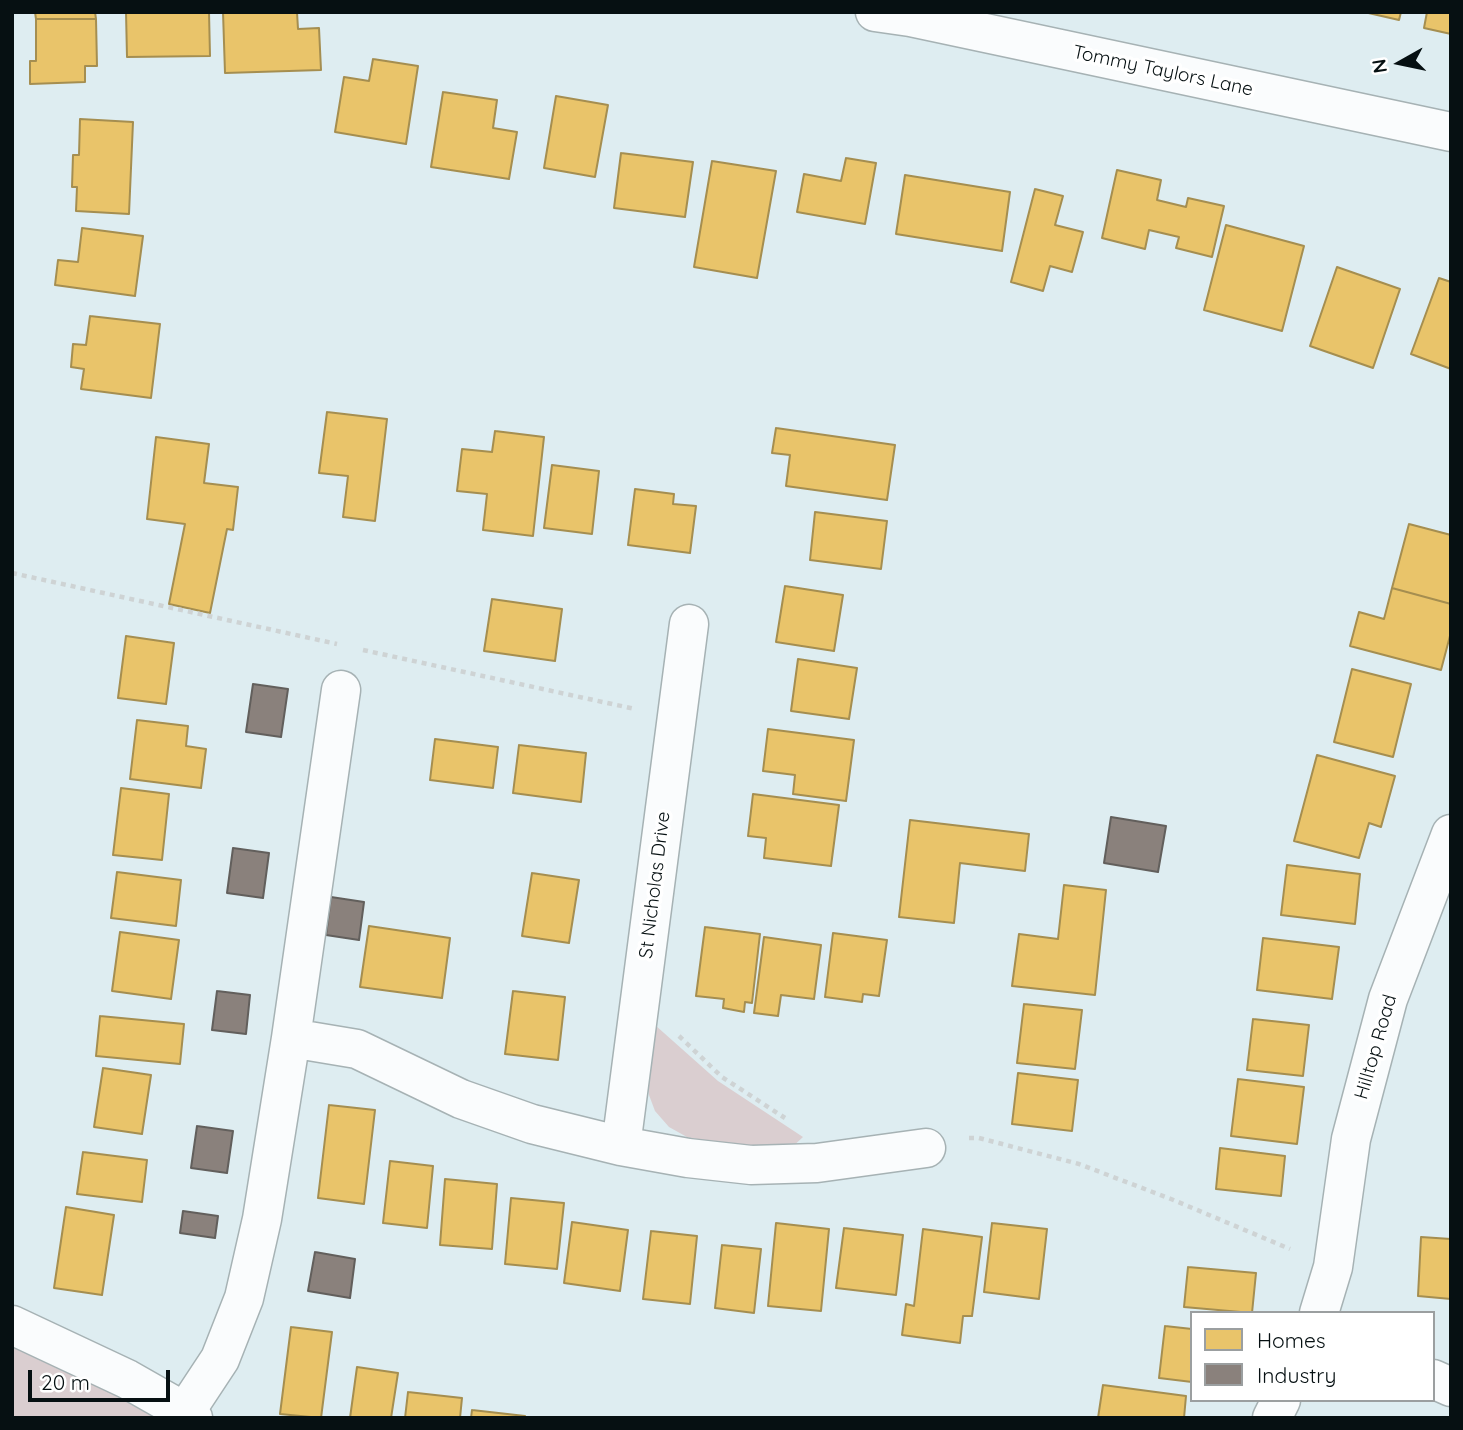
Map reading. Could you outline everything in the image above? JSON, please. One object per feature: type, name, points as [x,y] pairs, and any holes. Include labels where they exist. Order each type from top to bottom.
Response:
[{"type":"street","name":"Tommy Taylors Lane","points":[[899,14],[1451,132]]},
{"type":"street","name":"St Nicholas Drive","points":[[621,1146],[689,624]]},
{"type":"street","points":[[12,1325],[127,1379],[189,1415],[220,1359],[244,1298],[262,1219],[341,690]]},
{"type":"street","name":"Hilltop Road","points":[[1320,1311],[1333,1267],[1351,1139],[1388,999],[1451,834]]},
{"type":"street","points":[[291,1038],[357,1049],[461,1099],[532,1124],[621,1146],[688,1158],[751,1165],[817,1163],[926,1147]]},
{"type":"street","points":[[1435,1380],[1451,1387]]},
{"type":"street","points":[[1272,1418],[1280,1402]]},
{"type":"path","points":[[640,1000],[722,1077],[790,1122]]},
{"type":"path","points":[[926,1147],[952,1137],[979,1138],[1079,1164],[1171,1199],[1333,1267]]},
{"type":"shaded area","points":[[655,1025],[718,1081],[803,1137],[789,1150],[730,1146],[687,1137],[669,1127],[655,1111],[649,1095],[647,1079]]},
{"type":"shaded area","points":[[12,1325],[193,1418],[12,1418]]},
{"type":"building: Homes","points":[[35,12],[95,12],[96,19],[36,19]]},
{"type":"building: Homes","points":[[126,12],[209,12],[210,56],[127,57]]},
{"type":"building: Homes","points":[[223,12],[297,12],[298,29],[319,28],[321,70],[225,73]]},
{"type":"building: Homes","points":[[1364,12],[1401,12],[1399,20]]},
{"type":"building: Homes","points":[[1427,12],[1451,12],[1451,34],[1424,28]]},
{"type":"building: Homes","points":[[36,19],[96,19],[97,66],[85,66],[85,82],[30,84],[30,61],[36,61]]},
{"type":"building: Homes","points":[[373,59],[418,66],[406,144],[335,132],[344,77],[369,81]]},
{"type":"building: Homes","points":[[443,92],[497,100],[493,128],[517,132],[509,179],[431,167]]},
{"type":"building: Homes","points":[[556,96],[608,105],[595,177],[544,168]]},
{"type":"building: Homes","points":[[80,119],[133,122],[129,214],[76,211],[77,187],[72,187],[73,155],[79,155]]},
{"type":"building: Homes","points":[[621,153],[693,162],[685,217],[614,208]]},
{"type":"building: Homes","points":[[846,158],[876,163],[865,224],[797,212],[804,174],[841,181]]},
{"type":"building: Homes","points":[[712,161],[776,171],[757,278],[694,267]]},
{"type":"building: Homes","points":[[1117,170],[1161,180],[1157,200],[1186,207],[1188,198],[1224,206],[1212,257],[1176,248],[1179,237],[1149,230],[1145,249],[1102,238]]},
{"type":"building: Homes","points":[[905,175],[1010,192],[1002,251],[896,234]]},
{"type":"building: Homes","points":[[1035,189],[1063,196],[1055,225],[1083,232],[1072,272],[1050,266],[1043,291],[1011,282]]},
{"type":"building: Homes","points":[[1226,225],[1304,246],[1282,331],[1204,310]]},
{"type":"building: Homes","points":[[82,228],[143,236],[135,296],[55,285],[58,260],[78,262]]},
{"type":"building: Homes","points":[[1337,267],[1400,289],[1373,368],[1310,346]]},
{"type":"building: Homes","points":[[1439,278],[1451,282],[1451,369],[1411,354]]},
{"type":"building: Homes","points":[[90,316],[160,324],[151,398],[81,389],[84,369],[71,367],[73,344],[86,345]]},
{"type":"building: Homes","points":[[327,412],[387,419],[375,521],[343,517],[348,476],[319,473]]},
{"type":"building: Homes","points":[[776,428],[895,445],[887,500],[786,486],[790,455],[772,453]]},
{"type":"building: Homes","points":[[495,431],[544,437],[533,536],[483,530],[487,494],[457,491],[462,449],[492,452]]},
{"type":"building: Homes","points":[[156,437],[209,444],[204,483],[238,487],[233,530],[227,529],[210,613],[169,604],[185,524],[147,519]]},
{"type":"building: Homes","points":[[552,465],[599,471],[592,534],[544,528]]},
{"type":"building: Homes","points":[[635,489],[674,494],[673,504],[696,506],[690,553],[628,545]]},
{"type":"building: Homes","points":[[815,512],[887,521],[881,569],[810,560]]},
{"type":"building: Homes","points":[[1409,524],[1451,535],[1451,604],[1392,588]]},
{"type":"building: Homes","points":[[785,586],[843,595],[834,651],[776,642]]},
{"type":"building: Homes","points":[[1392,588],[1451,604],[1451,632],[1441,670],[1350,646],[1359,612],[1384,619]]},
{"type":"building: Homes","points":[[492,599],[562,609],[555,661],[484,651]]},
{"type":"building: Homes","points":[[126,636],[174,643],[166,704],[118,698]]},
{"type":"building: Homes","points":[[798,659],[857,668],[849,719],[791,711]]},
{"type":"building: Homes","points":[[1352,669],[1411,684],[1393,757],[1334,742]]},
{"type":"building: Homes","points":[[137,720],[188,726],[186,746],[206,749],[201,788],[130,779]]},
{"type":"building: Homes","points":[[768,729],[854,740],[846,801],[793,794],[795,775],[763,771]]},
{"type":"building: Homes","points":[[435,739],[498,747],[493,788],[430,780]]},
{"type":"building: Homes","points":[[519,745],[586,753],[581,802],[513,793]]},
{"type":"building: Homes","points":[[1317,755],[1395,776],[1381,827],[1369,823],[1359,858],[1294,841]]},
{"type":"building: Homes","points":[[121,788],[169,794],[162,860],[113,855]]},
{"type":"building: Homes","points":[[753,794],[839,805],[831,866],[764,858],[766,838],[748,836]]},
{"type":"building: Homes","points":[[910,820],[1029,834],[1025,871],[960,863],[954,923],[899,917]]},
{"type":"building: Homes","points":[[1287,865],[1360,874],[1355,924],[1281,915]]},
{"type":"building: Homes","points":[[117,872],[181,880],[176,926],[111,918]]},
{"type":"building: Homes","points":[[532,873],[579,880],[569,943],[522,936]]},
{"type":"building: Homes","points":[[1064,885],[1106,890],[1095,995],[1012,986],[1019,934],[1058,939]]},
{"type":"building: Homes","points":[[369,926],[450,938],[442,998],[360,987]]},
{"type":"building: Homes","points":[[705,927],[760,934],[752,1003],[745,1002],[744,1012],[723,1008],[724,999],[696,996]]},
{"type":"building: Homes","points":[[120,932],[179,940],[171,999],[112,991]]},
{"type":"building: Homes","points":[[833,933],[887,940],[879,996],[863,994],[862,1002],[825,997]]},
{"type":"building: Homes","points":[[764,937],[821,945],[814,999],[781,995],[778,1016],[754,1013]]},
{"type":"building: Homes","points":[[1263,938],[1339,947],[1332,999],[1257,990]]},
{"type":"building: Homes","points":[[513,991],[565,997],[558,1060],[505,1054]]},
{"type":"building: Homes","points":[[1024,1004],[1082,1010],[1075,1069],[1017,1063]]},
{"type":"building: Homes","points":[[100,1016],[184,1024],[180,1064],[96,1056]]},
{"type":"building: Homes","points":[[1253,1019],[1309,1025],[1303,1076],[1247,1070]]},
{"type":"building: Homes","points":[[103,1068],[151,1075],[142,1134],[94,1127]]},
{"type":"building: Homes","points":[[1018,1073],[1078,1080],[1072,1131],[1012,1124]]},
{"type":"building: Homes","points":[[1238,1079],[1304,1087],[1297,1144],[1231,1136]]},
{"type":"building: Homes","points":[[329,1105],[375,1110],[364,1204],[318,1198]]},
{"type":"building: Homes","points":[[1220,1148],[1285,1156],[1281,1196],[1216,1189]]},
{"type":"building: Homes","points":[[83,1152],[147,1160],[142,1202],[77,1194]]},
{"type":"building: Homes","points":[[390,1161],[433,1166],[427,1228],[383,1223]]},
{"type":"building: Homes","points":[[445,1179],[497,1184],[492,1249],[440,1245]]},
{"type":"building: Homes","points":[[511,1198],[564,1203],[557,1269],[505,1264]]},
{"type":"building: Homes","points":[[66,1207],[114,1215],[102,1295],[54,1288]]},
{"type":"building: Homes","points":[[572,1222],[628,1230],[620,1291],[564,1283]]},
{"type":"building: Homes","points":[[776,1223],[829,1229],[821,1311],[768,1306]]},
{"type":"building: Homes","points":[[992,1223],[1047,1229],[1039,1299],[984,1292]]},
{"type":"building: Homes","points":[[844,1228],[903,1235],[896,1295],[836,1288]]},
{"type":"building: Homes","points":[[923,1229],[982,1237],[972,1316],[963,1316],[960,1343],[902,1335],[906,1304],[914,1306]]},
{"type":"building: Homes","points":[[651,1231],[697,1236],[690,1304],[643,1299]]},
{"type":"building: Homes","points":[[1421,1237],[1451,1239],[1451,1299],[1418,1296]]},
{"type":"building: Homes","points":[[722,1245],[761,1249],[754,1313],[715,1308]]},
{"type":"building: Homes","points":[[1188,1267],[1256,1273],[1252,1311],[1184,1307]]},
{"type":"building: Homes","points":[[1165,1326],[1190,1329],[1190,1382],[1159,1378]]},
{"type":"building: Homes","points":[[291,1327],[332,1332],[321,1418],[280,1414]]},
{"type":"building: Homes","points":[[357,1367],[398,1373],[391,1418],[350,1418]]},
{"type":"building: Homes","points":[[1103,1385],[1186,1396],[1184,1418],[1098,1418]]},
{"type":"building: Homes","points":[[408,1392],[462,1398],[460,1418],[405,1418]]},
{"type":"building: Homes","points":[[472,1410],[525,1416],[471,1418]]},
{"type":"building: Industry","points":[[253,684],[288,689],[281,737],[246,732]]},
{"type":"building: Industry","points":[[1111,817],[1166,826],[1158,872],[1104,863]]},
{"type":"building: Industry","points":[[233,848],[269,853],[263,898],[227,893]]},
{"type":"building: Industry","points":[[331,897],[364,902],[359,940],[326,935]]},
{"type":"building: Industry","points":[[217,991],[250,995],[246,1034],[212,1030]]},
{"type":"building: Industry","points":[[197,1126],[233,1131],[227,1173],[191,1168]]},
{"type":"building: Industry","points":[[183,1211],[218,1216],[215,1238],[180,1233]]},
{"type":"building: Industry","points":[[315,1252],[355,1259],[350,1298],[308,1291]]}]
